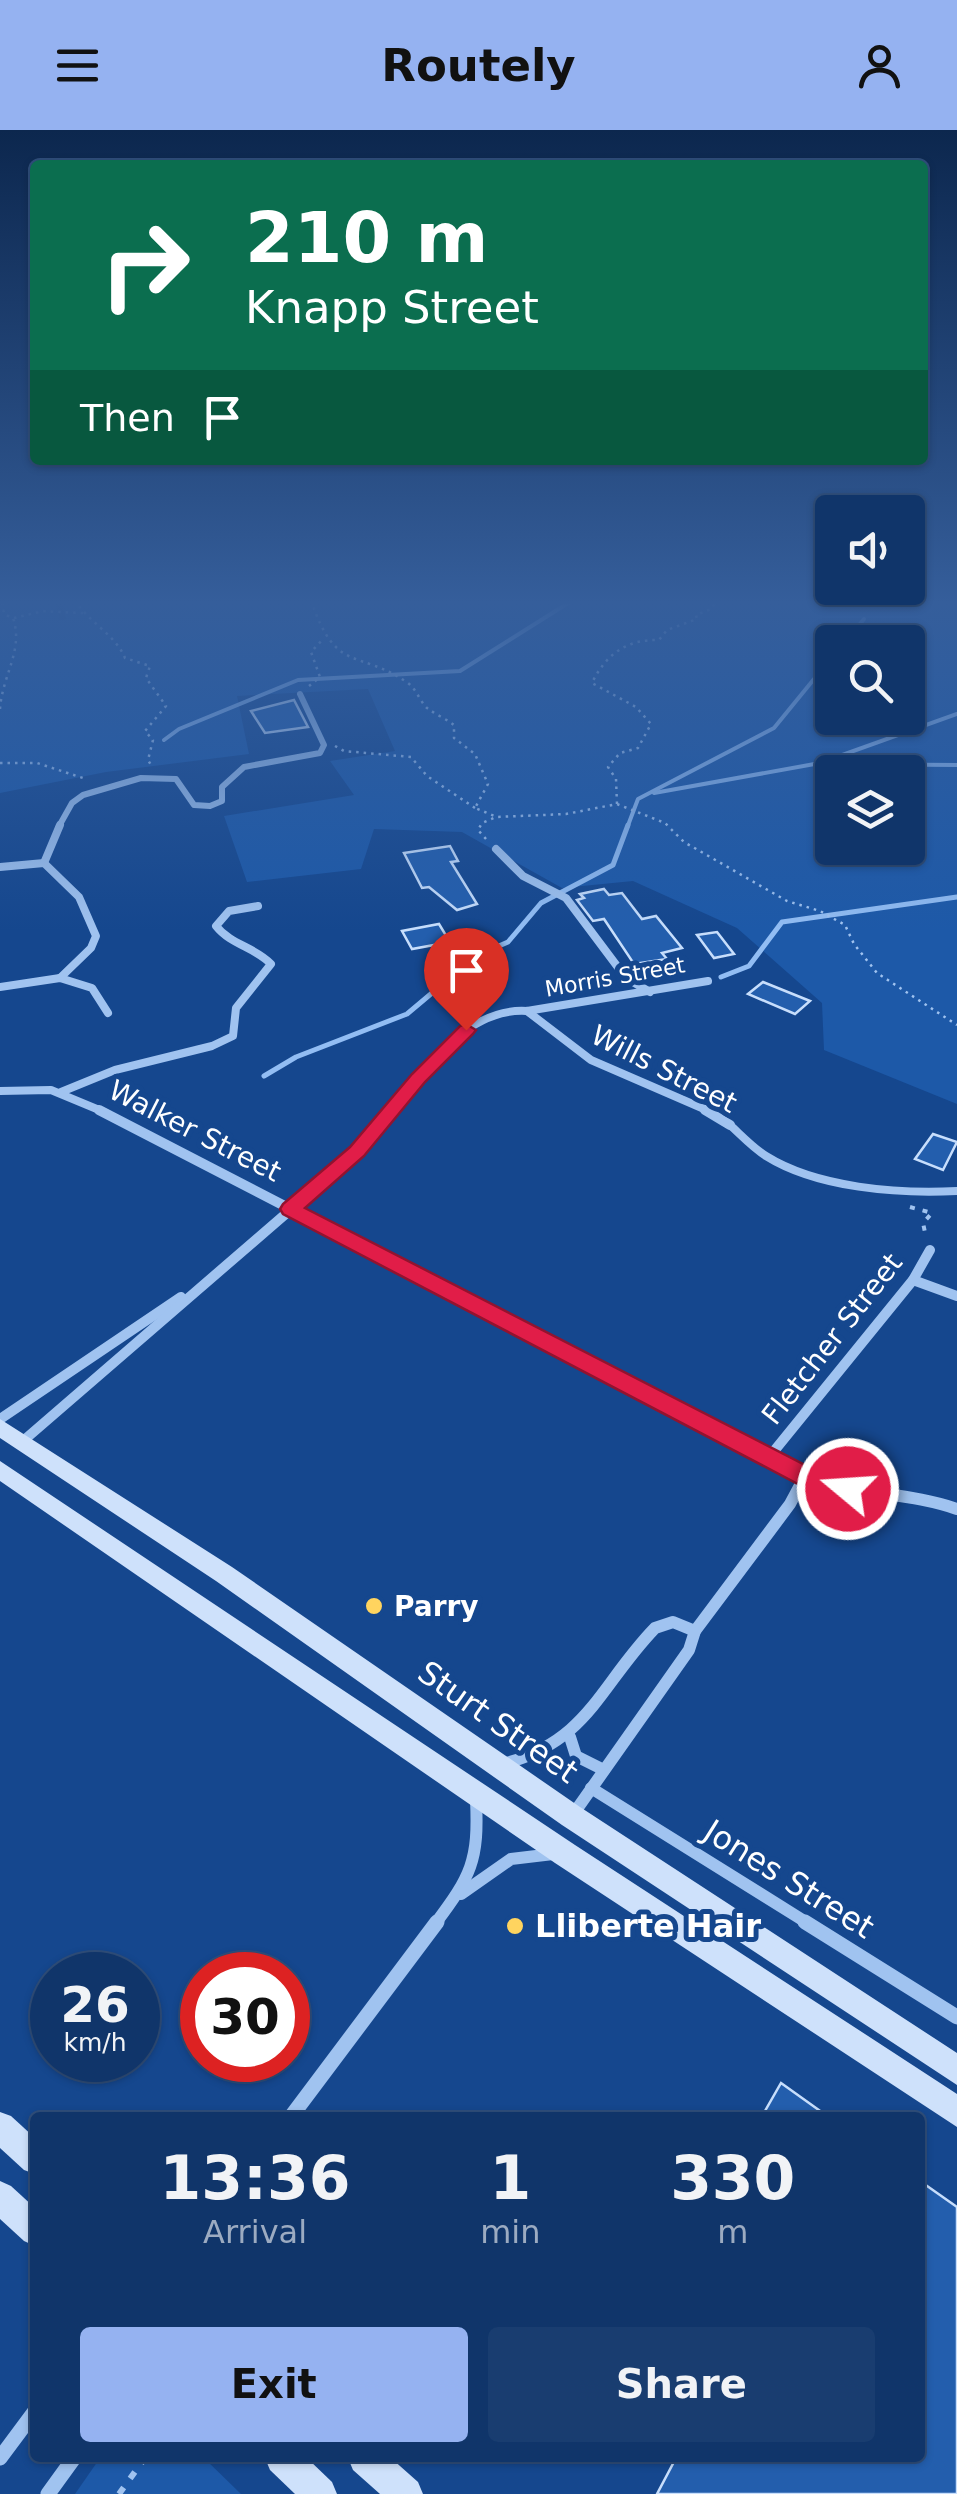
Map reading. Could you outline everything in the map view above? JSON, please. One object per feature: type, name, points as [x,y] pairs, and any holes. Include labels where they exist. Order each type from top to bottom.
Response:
[{"type":"main road","name":"Sturt Street","points":[[0,1427],[372,1675],[571,1816],[957,2070]]},
{"type":"main road","points":[[0,1462],[22,1441]]},
{"type":"main road","points":[[0,1470],[565,1854],[957,2112]]},
{"type":"main road","points":[[346,1702],[372,1675]]},
{"type":"main road","points":[[0,2127],[30,2154]]},
{"type":"main road","points":[[0,2197],[30,2225]]},
{"type":"main road","points":[[286,2462],[320,2494]]},
{"type":"main road","points":[[370,2462],[406,2494]]},
{"type":"street","points":[[44,862],[50,842],[78,798],[159,776],[177,780],[194,806],[210,806],[222,801],[222,787],[240,769],[276,759],[318,754],[324,745],[308,710]]},
{"type":"street","points":[[496,850],[522,876],[563,896],[626,978],[652,992]]},
{"type":"street","points":[[0,867],[44,862]]},
{"type":"street","points":[[44,862],[80,897],[96,934],[91,948],[60,978]]},
{"type":"street","points":[[0,1091],[30,1088],[60,1092],[116,1070],[212,1046],[233,1036],[237,1030],[236,1008],[271,964],[262,954],[230,942],[216,926],[229,911],[258,906]]},
{"type":"street","points":[[0,987],[60,978],[92,988],[108,1013]]},
{"type":"street","points":[[613,999],[627,988],[626,978]]},
{"type":"street","name":"Morris Street","points":[[203,1284],[357,1152],[418,1078],[466,1030],[506,1010],[528,1012],[708,980]]},
{"type":"street","name":"Wills Street","points":[[528,1012],[591,1060],[715,1114],[730,1125]]},
{"type":"street","name":"Walker Street","points":[[60,1092],[805,1476],[840,1488],[930,1500],[957,1509]]},
{"type":"street","name":"Fletcher Street","points":[[770,1456],[913,1280],[930,1250]]},
{"type":"street","points":[[913,1280],[957,1296]]},
{"type":"street","points":[[0,1419],[203,1284]]},
{"type":"street","points":[[22,1441],[203,1284]]},
{"type":"street","points":[[54,1381],[77,1393]]},
{"type":"street","points":[[571,1816],[689,1650],[694,1631],[790,1504],[805,1476]]},
{"type":"street","points":[[497,1765],[546,1753],[570,1736],[655,1628],[673,1622],[694,1631]]},
{"type":"street","points":[[570,1736],[576,1756],[604,1770]]},
{"type":"street","name":"Jones Street","points":[[591,1788],[957,2017]]},
{"type":"street","points":[[295,2112],[469,1876],[480,1820],[473,1789]]},
{"type":"street","points":[[456,1898],[511,1860],[565,1854]]},
{"type":"street","points":[[0,2458],[30,2419]]},
{"type":"street","points":[[48,2494],[71,2462]]},
{"type":"lane","name":"Wills Street","points":[[730,1125],[763,1156],[797,1172],[904,1194],[957,1191]]},
{"type":"path","points":[[159,776],[148,760],[153,740],[145,732],[163,710]]},
{"type":"path","points":[[434,710],[454,725],[458,743],[475,754],[488,784],[475,808]]},
{"type":"path","points":[[617,804],[616,779],[608,767],[620,753],[638,748],[650,724],[639,710]]},
{"type":"path","points":[[324,745],[411,757],[427,776],[475,808],[497,816],[566,814],[617,804],[665,823],[684,842],[786,901],[820,910],[845,925],[854,952],[880,978],[957,1025]]},
{"type":"path","points":[[0,763],[50,766],[110,787]]},
{"type":"path","points":[[496,850],[478,830],[482,823],[497,816]]},
{"type":"path","points":[[923,1223],[932,1213]]},
{"type":"path","points":[[119,2494],[142,2462]]},
{"type":"shaded area","points":[[0,710],[240,710],[249,754],[106,772],[0,793]]},
{"type":"shaded area","points":[[377,710],[815,710],[815,735],[925,735],[925,710],[957,710],[957,1104],[824,1050],[822,1003],[737,928],[633,881],[562,888],[462,832],[374,829],[361,869],[247,882],[224,816],[354,795],[330,761],[395,751]]},
{"type":"shaded area","points":[[97,2462],[208,2462],[241,2494],[75,2494]]},
{"type":"building","points":[[299,710],[308,727],[265,733],[251,711]]},
{"type":"building","points":[[450,846],[458,861],[451,862],[477,904],[457,910],[429,887],[422,888],[404,853]]},
{"type":"building","points":[[604,889],[609,895],[622,893],[642,919],[656,916],[682,948],[662,953],[667,959],[634,964],[604,919],[593,921],[577,900],[584,898],[580,894]]},
{"type":"building","points":[[439,924],[450,942],[412,949],[402,931]]},
{"type":"building","points":[[717,932],[734,954],[714,958],[697,935]]},
{"type":"building","points":[[763,982],[810,1001],[795,1014],[748,994]]},
{"type":"building","points":[[933,1134],[957,1142],[943,1170],[915,1159]]},
{"type":"building","points":[[781,2083],[822,2112],[764,2112]]},
{"type":"building","points":[[925,2185],[957,2207],[957,2494],[657,2494],[674,2462],[925,2462]]},
{"type":"waterway","points":[[164,740],[179,729],[224,710]]},
{"type":"waterway","points":[[627,828],[638,799],[774,728],[788,710]]},
{"type":"waterway","points":[[654,793],[820,763],[957,714]]},
{"type":"waterway","points":[[925,765],[957,765]]},
{"type":"waterway","points":[[264,1076],[296,1057],[407,1014],[476,956],[508,942],[541,903],[613,865],[628,825]]},
{"type":"waterway","points":[[721,977],[749,966],[782,922],[957,897]]},
{"type":"place","name":"Parry","points":[[374,1606]]},
{"type":"place","name":"Lliberte Hair","points":[[515,1926]]},
{"type":"route","points":[[466,1030],[418,1078],[357,1152],[290,1209],[805,1476],[848,1489]]}]
